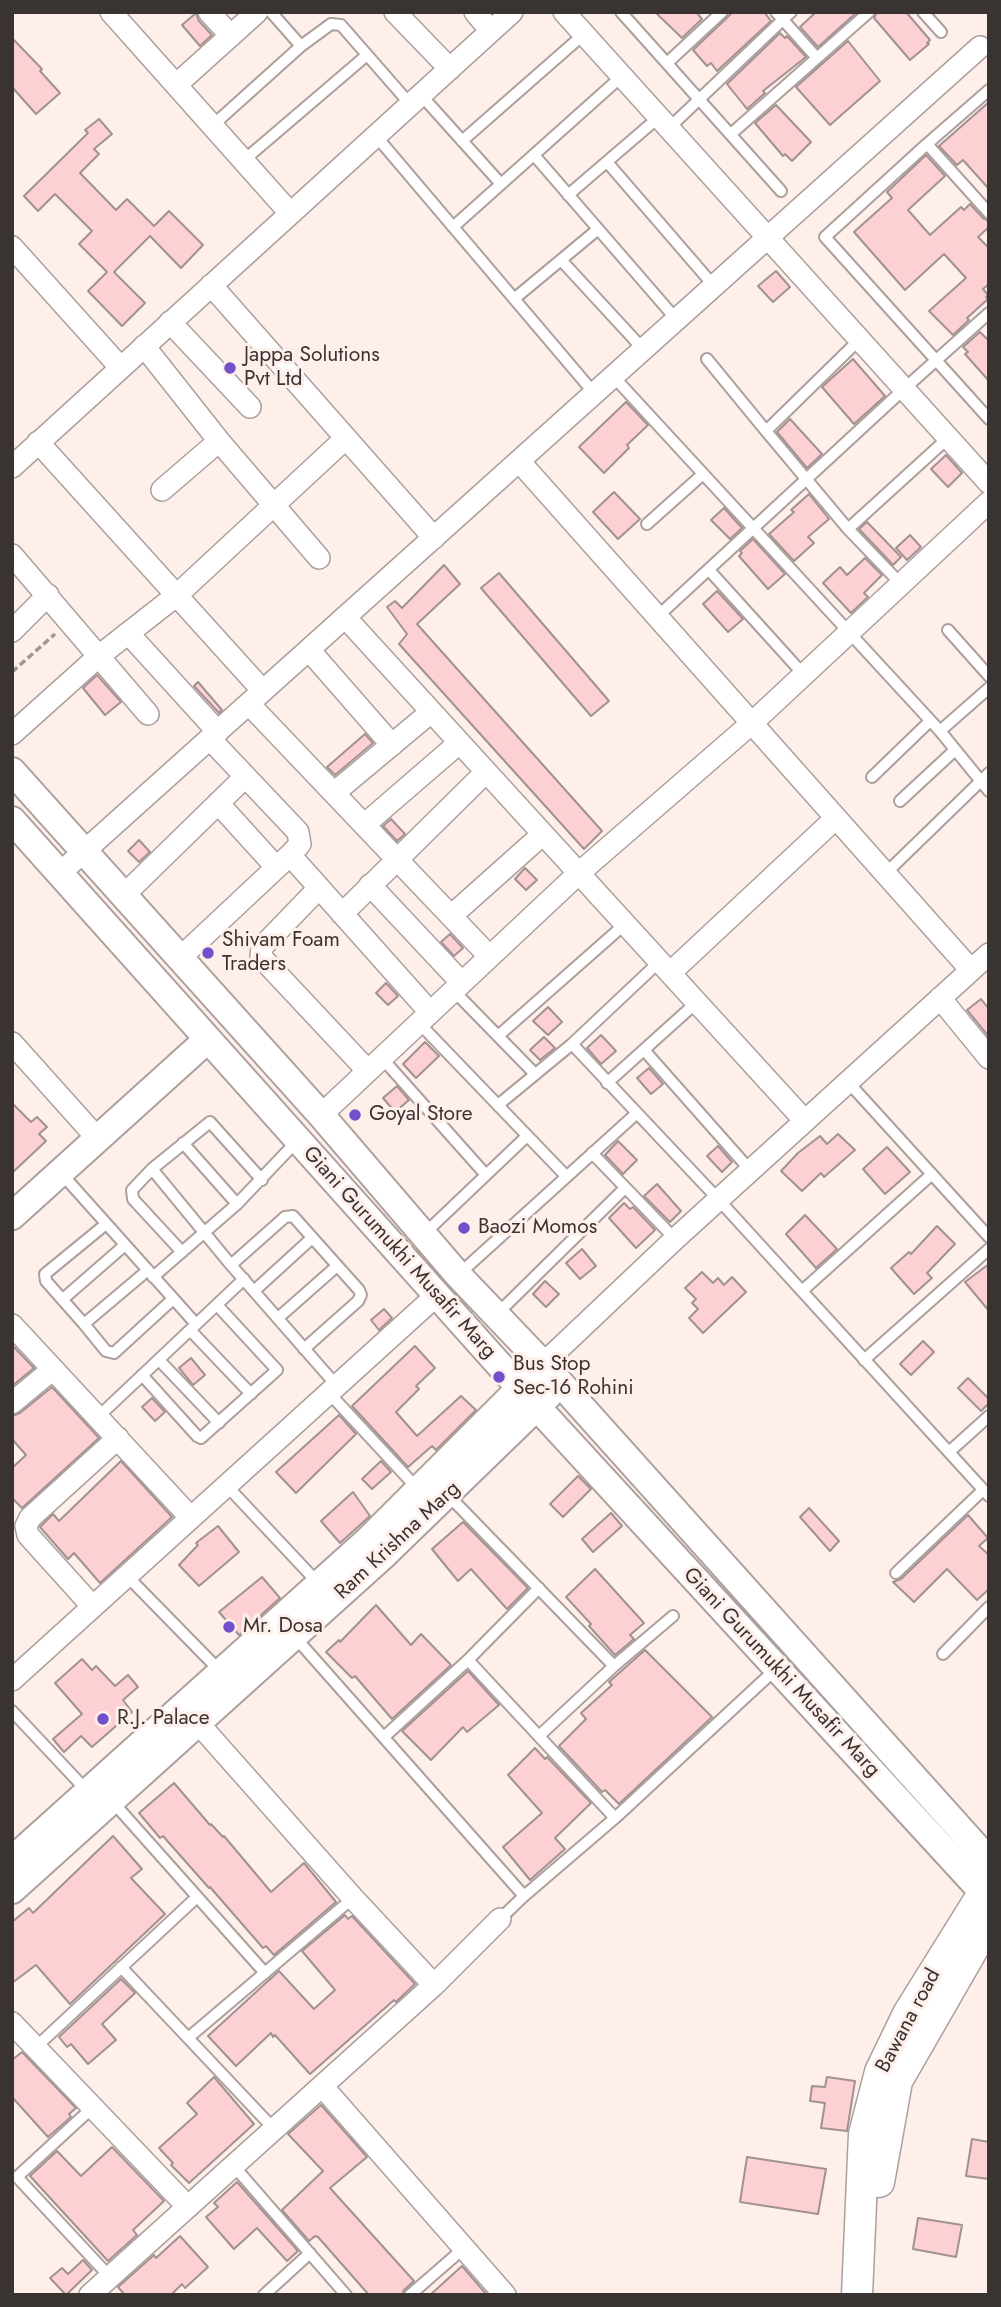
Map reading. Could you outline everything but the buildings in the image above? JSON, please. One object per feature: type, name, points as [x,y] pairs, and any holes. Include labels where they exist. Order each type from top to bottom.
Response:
[{"type":"main road","name":"Bawana road","points":[[872,2295],[880,2168],[897,2081],[972,1960],[987,1899]]},
{"type":"main road","name":"Bawana road","points":[[857,2295],[864,2134],[880,2072],[908,2014],[987,1899]]},
{"type":"street","points":[[111,12],[290,213]]},
{"type":"street","points":[[209,12],[231,36]]},
{"type":"street","points":[[176,85],[257,12]]},
{"type":"street","points":[[395,12],[450,69]]},
{"type":"street","points":[[475,12],[491,31]]},
{"type":"street","points":[[15,459],[38,442],[512,12]]},
{"type":"street","points":[[564,12],[989,483]]},
{"type":"street","points":[[60,873],[980,47]]},
{"type":"street","points":[[12,247],[120,367]]},
{"type":"street","points":[[211,285],[434,538]]},
{"type":"street","points":[[170,322],[250,407]]},
{"type":"street","points":[[144,346],[319,558]]},
{"type":"street","points":[[12,734],[99,656],[177,595],[345,438]]},
{"type":"street","points":[[162,490],[219,440]]},
{"type":"street","points":[[38,442],[177,595],[334,793],[489,956]]},
{"type":"street","points":[[519,461],[971,970]]},
{"type":"street","points":[[321,1115],[579,873],[752,723],[989,502]]},
{"type":"street","points":[[12,555],[148,714]]},
{"type":"street","points":[[12,631],[48,595]]},
{"type":"street","points":[[345,617],[805,1121]]},
{"type":"street","points":[[128,633],[214,735],[245,777],[298,832],[300,844],[180,958]]},
{"type":"street","points":[[309,650],[392,745]]},
{"type":"street","points":[[334,793],[431,712]]},
{"type":"street","points":[[364,825],[459,743]]},
{"type":"street","name":"Giani Gurumukhi Musafir Marg","points":[[12,771],[321,1115],[458,1275],[543,1364],[989,1861]]},
{"type":"street","points":[[342,914],[486,772]]},
{"type":"street","points":[[124,895],[245,777]]},
{"type":"street","points":[[218,803],[283,861],[319,888],[424,1017]]},
{"type":"street","points":[[664,967],[836,818]]},
{"type":"street","name":"Giani Gurumukhi Musafir Marg","points":[[12,820],[438,1294],[528,1398],[987,1899]]},
{"type":"street","points":[[451,916],[543,834]]},
{"type":"street","points":[[370,885],[457,986]]},
{"type":"street","points":[[319,888],[262,947],[261,957],[374,1064]]},
{"type":"street","points":[[543,1364],[718,1199],[989,954]]},
{"type":"street","points":[[940,999],[989,1058]]},
{"type":"street","points":[[12,1216],[208,1039]]},
{"type":"street","points":[[12,1043],[98,1139]]},
{"type":"street","points":[[15,1673],[93,1607],[438,1294]]},
{"type":"street","points":[[12,1325],[191,1518]]},
{"type":"street","name":"Ram Krishna Marg","points":[[12,1860],[198,1723],[448,1495],[528,1398],[543,1364]]},
{"type":"street","points":[[12,1403],[53,1368]]},
{"type":"street","name":"Ram Krishna Marg","points":[[12,1890],[221,1672],[367,1541],[418,1489],[528,1398],[561,1384]]},
{"type":"street","points":[[93,1607],[28,1535],[26,1526],[30,1518],[118,1438]]},
{"type":"street","points":[[198,1723],[434,1985]]},
{"type":"street","points":[[90,2295],[434,1985],[500,1919]]},
{"type":"street","points":[[22,2037],[188,2207]]},
{"type":"street","points":[[321,2086],[505,2295]]},
{"type":"lane","points":[[271,12],[301,46]]},
{"type":"lane","points":[[621,12],[781,191]]},
{"type":"lane","points":[[667,63],[722,12]]},
{"type":"lane","points":[[731,134],[869,12]]},
{"type":"lane","points":[[923,12],[941,32]]},
{"type":"lane","points":[[568,195],[607,162],[700,99],[783,15],[817,58]]},
{"type":"lane","points":[[212,126],[301,46],[336,23],[344,28],[367,55],[462,141],[501,184]]},
{"type":"lane","points":[[462,141],[584,34]]},
{"type":"lane","points":[[243,160],[367,55]]},
{"type":"lane","points":[[453,227],[622,76]]},
{"type":"lane","points":[[989,90],[825,237],[989,419]]},
{"type":"lane","points":[[376,136],[594,393]]},
{"type":"lane","points":[[927,144],[989,213]]},
{"type":"lane","points":[[534,155],[676,319]]},
{"type":"lane","points":[[607,162],[715,286]]},
{"type":"lane","points":[[514,299],[597,230]]},
{"type":"lane","points":[[561,260],[643,349]]},
{"type":"lane","points":[[657,617],[989,313]]},
{"type":"lane","points":[[766,431],[859,340]]},
{"type":"lane","points":[[707,359],[806,481],[901,584]]},
{"type":"lane","points":[[613,376],[955,750],[984,777],[989,791]]},
{"type":"lane","points":[[848,529],[948,438]]},
{"type":"lane","points":[[648,524],[703,474]]},
{"type":"lane","points":[[709,570],[804,674]]},
{"type":"lane","points":[[948,630],[989,676]]},
{"type":"lane","points":[[940,732],[989,688]]},
{"type":"lane","points":[[872,777],[930,721]]},
{"type":"lane","points":[[900,801],[955,750]]},
{"type":"lane","points":[[886,873],[984,777]]},
{"type":"lane","points":[[498,1036],[625,924]]},
{"type":"lane","points":[[498,1105],[664,967]]},
{"type":"lane","points":[[457,986],[498,1036],[535,1074]]},
{"type":"lane","points":[[607,1083],[696,1002]]},
{"type":"lane","points":[[424,1017],[498,1105],[566,1177]]},
{"type":"lane","points":[[572,1044],[718,1199],[986,1493],[896,1573]]},
{"type":"lane","points":[[644,1050],[750,1170]]},
{"type":"lane","points":[[374,1064],[486,1175]]},
{"type":"lane","points":[[848,1082],[989,1237]]},
{"type":"lane","points":[[458,1275],[637,1113]]},
{"type":"lane","points":[[181,1252],[132,1199],[132,1190],[152,1169],[206,1124],[213,1123],[262,1180]]},
{"type":"lane","points":[[424,1234],[527,1136]]},
{"type":"lane","points":[[84,1324],[205,1232],[262,1180],[298,1140]]},
{"type":"lane","points":[[183,1143],[237,1204]]},
{"type":"lane","points":[[592,1153],[675,1239]]},
{"type":"lane","points":[[152,1169],[304,1349],[332,1390],[418,1489]]},
{"type":"lane","points":[[61,1172],[173,1298],[193,1327],[251,1394]]},
{"type":"lane","points":[[802,1291],[932,1174]]},
{"type":"lane","points":[[496,1315],[625,1188]]},
{"type":"lane","points":[[232,1265],[290,1215],[359,1290],[361,1295],[358,1301],[304,1349]]},
{"type":"lane","points":[[106,1224],[45,1274],[46,1281],[106,1351],[114,1353],[173,1298]]},
{"type":"lane","points":[[254,1291],[313,1238]]},
{"type":"lane","points":[[63,1299],[125,1245]]},
{"type":"lane","points":[[864,1360],[989,1249]]},
{"type":"lane","points":[[278,1318],[337,1266]]},
{"type":"lane","points":[[98,1417],[244,1279]]},
{"type":"lane","points":[[142,1375],[197,1436],[203,1437],[277,1370],[217,1305]]},
{"type":"lane","points":[[159,1360],[219,1423]]},
{"type":"lane","points":[[949,1452],[989,1416]]},
{"type":"lane","points":[[227,1486],[319,1584]]},
{"type":"lane","points":[[448,1495],[614,1666]]},
{"type":"lane","points":[[127,1576],[221,1672]]},
{"type":"lane","points":[[384,1737],[468,1660],[539,1588]]},
{"type":"lane","points":[[943,1654],[989,1607]]},
{"type":"lane","points":[[540,1735],[673,1616]]},
{"type":"lane","points":[[294,1636],[524,1896]]},
{"type":"lane","points":[[468,1660],[615,1818]]},
{"type":"lane","points":[[500,1919],[615,1818],[777,1668]]},
{"type":"lane","points":[[12,1711],[100,1796],[197,1896],[265,1973]]},
{"type":"lane","points":[[22,2037],[121,1967],[197,1896]]},
{"type":"lane","points":[[188,2038],[353,1898]]},
{"type":"lane","points":[[121,1967],[274,2129]]},
{"type":"lane","points":[[92,2108],[17,2177],[110,2277]]},
{"type":"lane","points":[[233,2165],[346,2295]]},
{"type":"lane","points":[[410,2295],[464,2248]]},
{"type":"lane","points":[[264,2295],[310,2253]]},
{"type":"path","points":[[12,672],[70,621]]},
{"type":"place","name":"Jappa Solutions Pvt Ltd","points":[[230,368]]},
{"type":"place","name":"Shivam Foam Traders","points":[[208,953]]},
{"type":"place","name":"Goyal Store","points":[[355,1115]]},
{"type":"place","name":"Baozi Momos","points":[[464,1228]]},
{"type":"place","name":"Bus Stop Sec-16 Rohini","points":[[499,1377]]},
{"type":"place","name":"Mr. Dosa","points":[[229,1627]]},
{"type":"place","name":"R.J. Palace","points":[[103,1719]]}]
